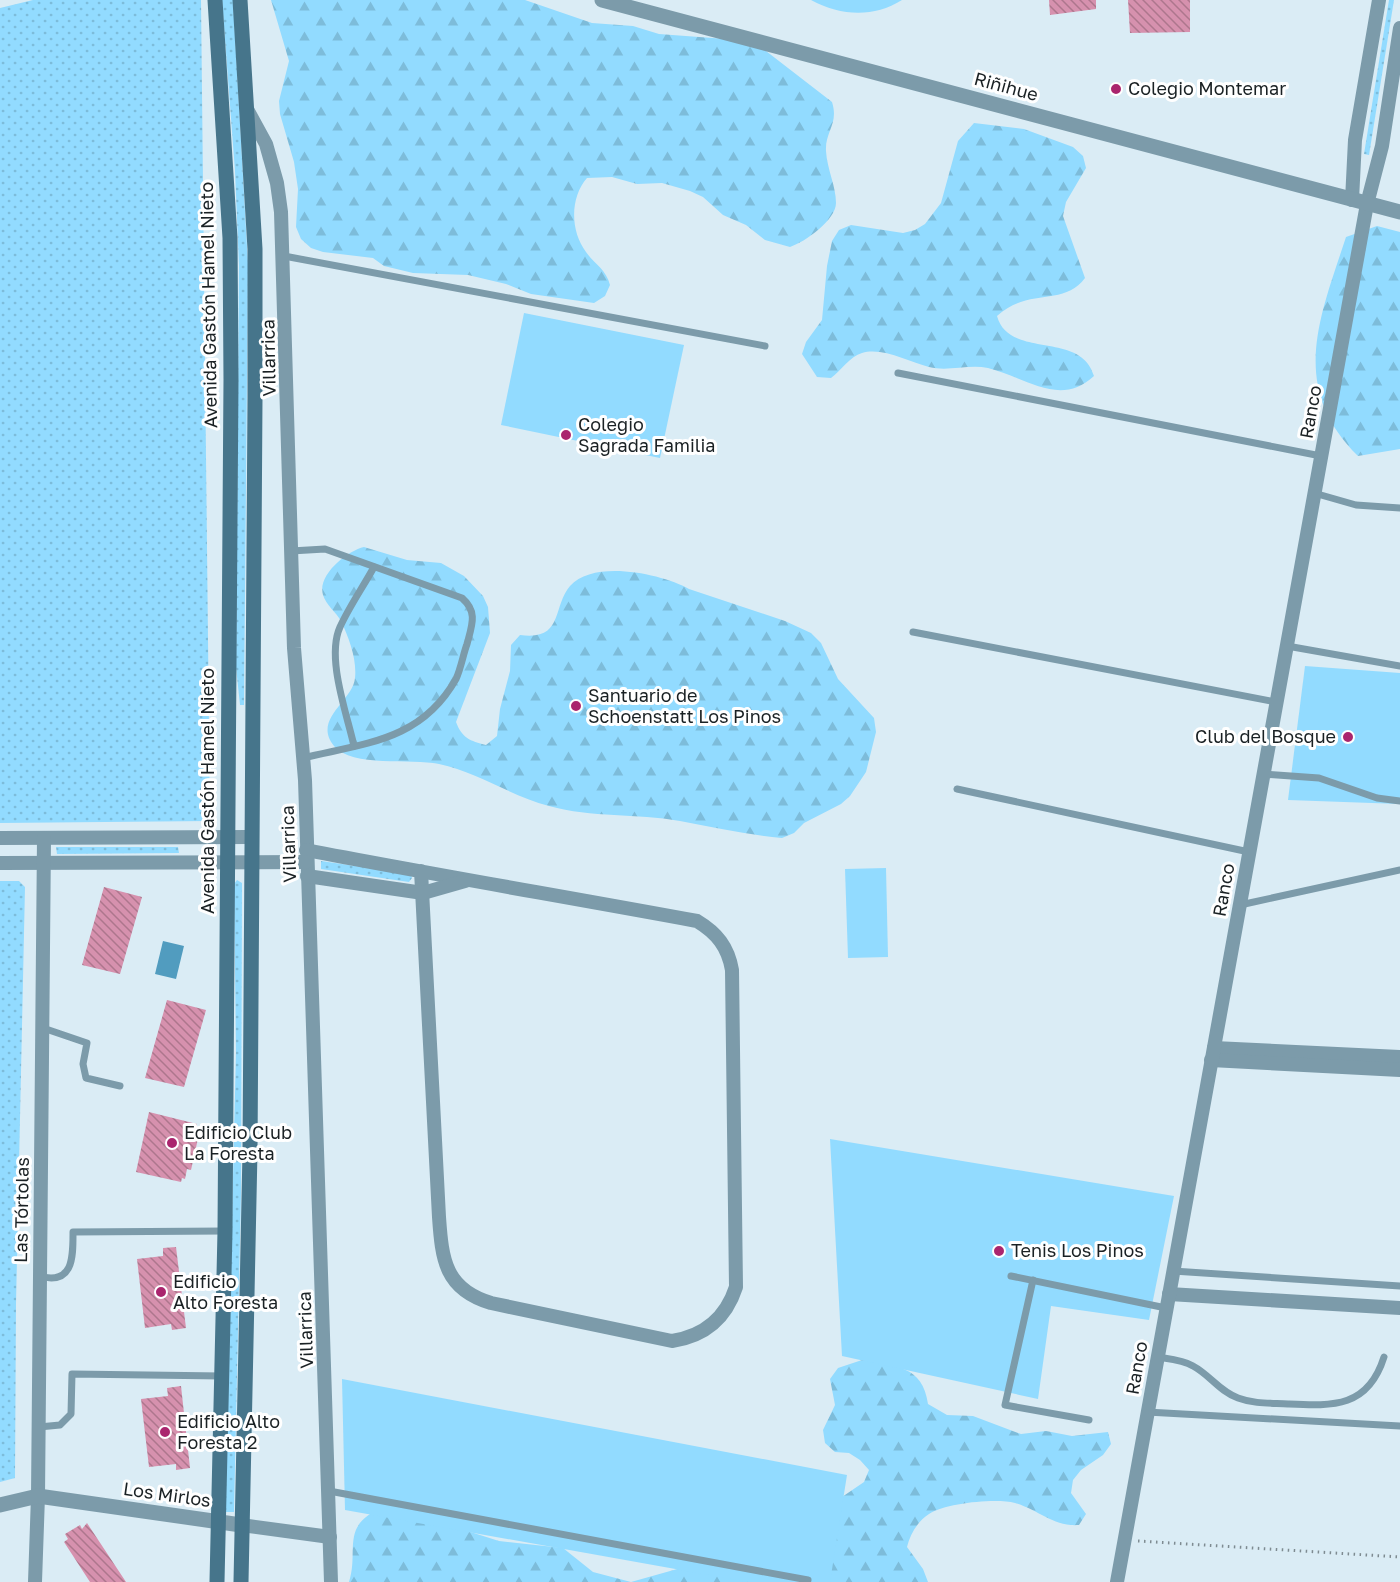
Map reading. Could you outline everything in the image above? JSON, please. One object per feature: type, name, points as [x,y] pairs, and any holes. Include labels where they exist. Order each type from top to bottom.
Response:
[{"type":"main road","name":"Avenida Gastón Hamel Nieto","points":[[215,0],[230,238],[225,1231],[217,1582]]},
{"type":"main road","points":[[240,0],[249,111],[255,249],[250,1150],[241,1582]]},
{"type":"street","name":"Riñihue","points":[[602,0],[1400,212]]},
{"type":"street","points":[[1359,202],[1355,140],[1378,0]]},
{"type":"street","points":[[1359,202],[1382,146],[1400,28]]},
{"type":"street","name":"Villarrica","points":[[249,111],[266,144],[277,183],[284,256],[294,648],[303,758],[331,1582]]},
{"type":"street","name":"Ranco","points":[[1116,1582],[1321,456],[1359,202]]},
{"type":"street","points":[[0,838],[250,837]]},
{"type":"street","name":"Las Tórtolas","points":[[34,1582],[39,1427],[44,838]]},
{"type":"street","points":[[0,863],[306,863],[421,871],[697,921],[708,927],[724,945],[732,970],[736,1287],[726,1311],[701,1333],[672,1341],[491,1303],[469,1294],[452,1277],[442,1254],[440,1229],[421,871]]},
{"type":"street","points":[[306,863],[423,893],[470,880]]},
{"type":"street","points":[[1213,1054],[1400,1057]]},
{"type":"street","points":[[1213,1054],[1400,1070]]},
{"type":"street","points":[[1168,1301],[1400,1308]]},
{"type":"street","name":"Los Mirlos","points":[[0,1505],[38,1496],[330,1537]]},
{"type":"lane","points":[[284,256],[765,346]]},
{"type":"lane","points":[[898,373],[1321,456]]},
{"type":"lane","points":[[1314,493],[1356,504],[1400,508]]},
{"type":"lane","points":[[291,551],[325,549],[462,598],[471,606],[474,619],[457,677],[438,706],[395,736],[303,758]]},
{"type":"lane","points":[[354,746],[336,666],[336,644],[339,629],[374,567]]},
{"type":"lane","points":[[913,632],[1276,702]]},
{"type":"lane","points":[[1287,646],[1400,666]]},
{"type":"lane","points":[[1263,774],[1319,778],[1377,798],[1400,801]]},
{"type":"lane","points":[[957,789],[1249,852]]},
{"type":"lane","points":[[1240,905],[1400,870]]},
{"type":"lane","points":[[43,1028],[87,1043],[83,1064],[86,1078],[120,1086]]},
{"type":"lane","points":[[39,1276],[55,1278],[68,1270],[73,1259],[73,1232],[225,1231]]},
{"type":"lane","points":[[1173,1271],[1400,1286]]},
{"type":"lane","points":[[1011,1276],[1168,1301]]},
{"type":"lane","points":[[1033,1280],[1005,1405],[1089,1420]]},
{"type":"lane","points":[[1158,1357],[1194,1366],[1218,1388],[1240,1399],[1264,1404],[1330,1406],[1350,1400],[1367,1388],[1375,1379],[1384,1357]]},
{"type":"lane","points":[[39,1427],[60,1425],[71,1414],[72,1374],[222,1376]]},
{"type":"lane","points":[[1148,1412],[1400,1426]]},
{"type":"lane","points":[[329,1491],[808,1580]]},
{"type":"path","points":[[1124,1540],[1400,1557]]},
{"type":"green space","points":[[33,0],[201,0],[210,821],[0,823],[0,8]]},
{"type":"green space","points":[[222,0],[233,0],[248,264],[244,705],[240,705],[236,667],[239,266],[235,171]]},
{"type":"green space","points":[[271,0],[525,0],[592,23],[633,26],[659,34],[726,39],[766,51],[832,102],[834,116],[826,151],[836,197],[835,210],[819,230],[790,247],[765,240],[746,225],[723,215],[703,197],[690,191],[662,183],[637,184],[612,177],[587,178],[581,186],[575,204],[577,234],[589,256],[606,275],[610,285],[605,296],[594,303],[531,294],[506,284],[468,275],[413,273],[384,266],[373,258],[323,252],[311,248],[301,239],[296,227],[298,189],[279,101],[289,61]]},
{"type":"green space","points":[[811,0],[902,0],[880,10],[857,13],[834,9]]},
{"type":"green space","points":[[1389,0],[1394,0],[1369,155],[1364,154]]},
{"type":"green space","points":[[974,123],[1024,129],[1073,147],[1083,156],[1086,168],[1066,202],[1063,216],[1085,278],[1067,292],[1021,302],[997,316],[1004,329],[1015,337],[1075,353],[1087,362],[1094,376],[1068,390],[1055,390],[988,368],[936,368],[887,353],[870,352],[854,357],[831,378],[817,377],[802,354],[806,342],[822,320],[827,266],[832,241],[839,230],[851,225],[903,233],[925,224],[941,203],[958,141]]},
{"type":"green space","points":[[1377,226],[1400,232],[1400,449],[1358,456],[1336,430],[1323,404],[1317,377],[1316,351],[1327,295],[1346,237]]},
{"type":"green space","points":[[524,313],[684,345],[660,458],[501,425]]},
{"type":"green space","name":"Santuario de Schoenstatt Los Pinos","points":[[364,547],[407,560],[441,563],[464,576],[483,596],[488,607],[490,633],[456,722],[461,732],[471,740],[486,745],[497,736],[500,709],[510,671],[511,645],[520,635],[544,633],[550,628],[555,621],[564,594],[581,578],[595,573],[628,572],[646,574],[677,583],[785,621],[811,633],[821,643],[838,679],[874,718],[876,732],[866,772],[850,796],[841,804],[804,823],[794,833],[782,838],[680,821],[565,810],[535,802],[467,773],[439,764],[368,760],[343,753],[334,746],[328,727],[330,719],[353,686],[355,663],[344,628],[324,599],[322,587],[324,580],[335,565],[350,553]]},
{"type":"green space","name":"Club del Bosque","points":[[1305,666],[1400,673],[1400,804],[1288,800]]},
{"type":"green space","points":[[56,847],[178,847],[179,853],[57,854]]},
{"type":"green space","points":[[321,861],[411,874],[412,878],[409,882],[321,869]]},
{"type":"green space","points":[[886,868],[888,957],[848,958],[845,869]]},
{"type":"green space","points":[[237,880],[242,883],[241,1193],[234,1512],[225,1512],[236,1052],[234,884]]},
{"type":"green space","points":[[0,881],[19,881],[25,887],[16,1304],[15,1478],[0,1482]]},
{"type":"green space","name":"Tenis Los Pinos","points":[[830,1139],[1174,1196],[1149,1320],[1051,1306],[1038,1399],[842,1356]]},
{"type":"green space","points":[[862,1360],[896,1366],[913,1375],[925,1391],[928,1404],[947,1415],[973,1416],[1021,1434],[1046,1431],[1072,1436],[1108,1432],[1111,1444],[1103,1455],[1081,1470],[1073,1480],[1071,1493],[1086,1514],[1079,1525],[1062,1523],[1015,1503],[971,1502],[947,1507],[921,1520],[912,1533],[907,1547],[923,1569],[928,1582],[822,1582],[842,1497],[864,1482],[869,1470],[849,1453],[835,1452],[825,1443],[823,1430],[835,1405],[830,1379],[838,1368]]},
{"type":"green space","points":[[342,1379],[847,1475],[830,1582],[748,1582],[345,1510]]},
{"type":"green space","points":[[377,1510],[461,1529],[499,1541],[563,1548],[593,1572],[631,1582],[349,1582],[355,1533],[366,1517]]},
{"type":"green space","points":[[695,1564],[760,1582],[631,1582]]},
{"type":"shaded area","points":[[163,941],[184,946],[176,979],[155,974]]},
{"type":"building","points":[[1049,0],[1096,0],[1096,9],[1050,15]]},
{"type":"building","points":[[1128,0],[1190,0],[1190,32],[1130,33]]},
{"type":"building","points":[[104,887],[142,897],[120,974],[82,965]]},
{"type":"building","points":[[167,1000],[206,1010],[184,1087],[145,1078]]},
{"type":"building","name":"Edificio Club La Foresta","points":[[149,1112],[197,1124],[195,1133],[199,1134],[191,1170],[187,1169],[185,1179],[182,1178],[181,1182],[136,1172]]},
{"type":"building","name":"Edificio Alto Foresta","points":[[176,1247],[186,1328],[172,1330],[171,1324],[145,1328],[137,1259],[163,1256],[163,1248]]},
{"type":"building","name":"Edificio Alto Foresta 2","points":[[181,1386],[190,1468],[176,1470],[176,1464],[149,1467],[141,1399],[168,1396],[167,1388]]},
{"type":"building","points":[[87,1523],[126,1582],[90,1582],[64,1542],[68,1539],[65,1534],[80,1525],[82,1529]]},
{"type":"place","name":"Colegio Montemar","points":[[1116,89]]},
{"type":"place","name":"Colegio Sagrada Familia","points":[[566,435]]},
{"type":"place","name":"Santuario de Schoenstatt Los Pinos","points":[[576,706]]},
{"type":"place","name":"Club del Bosque","points":[[1348,737]]},
{"type":"place","name":"Edificio Club La Foresta","points":[[172,1143]]},
{"type":"place","name":"Tenis Los Pinos","points":[[999,1251]]},
{"type":"place","name":"Edificio Alto Foresta","points":[[161,1292]]},
{"type":"place","name":"Edificio Alto Foresta 2","points":[[165,1432]]}]
